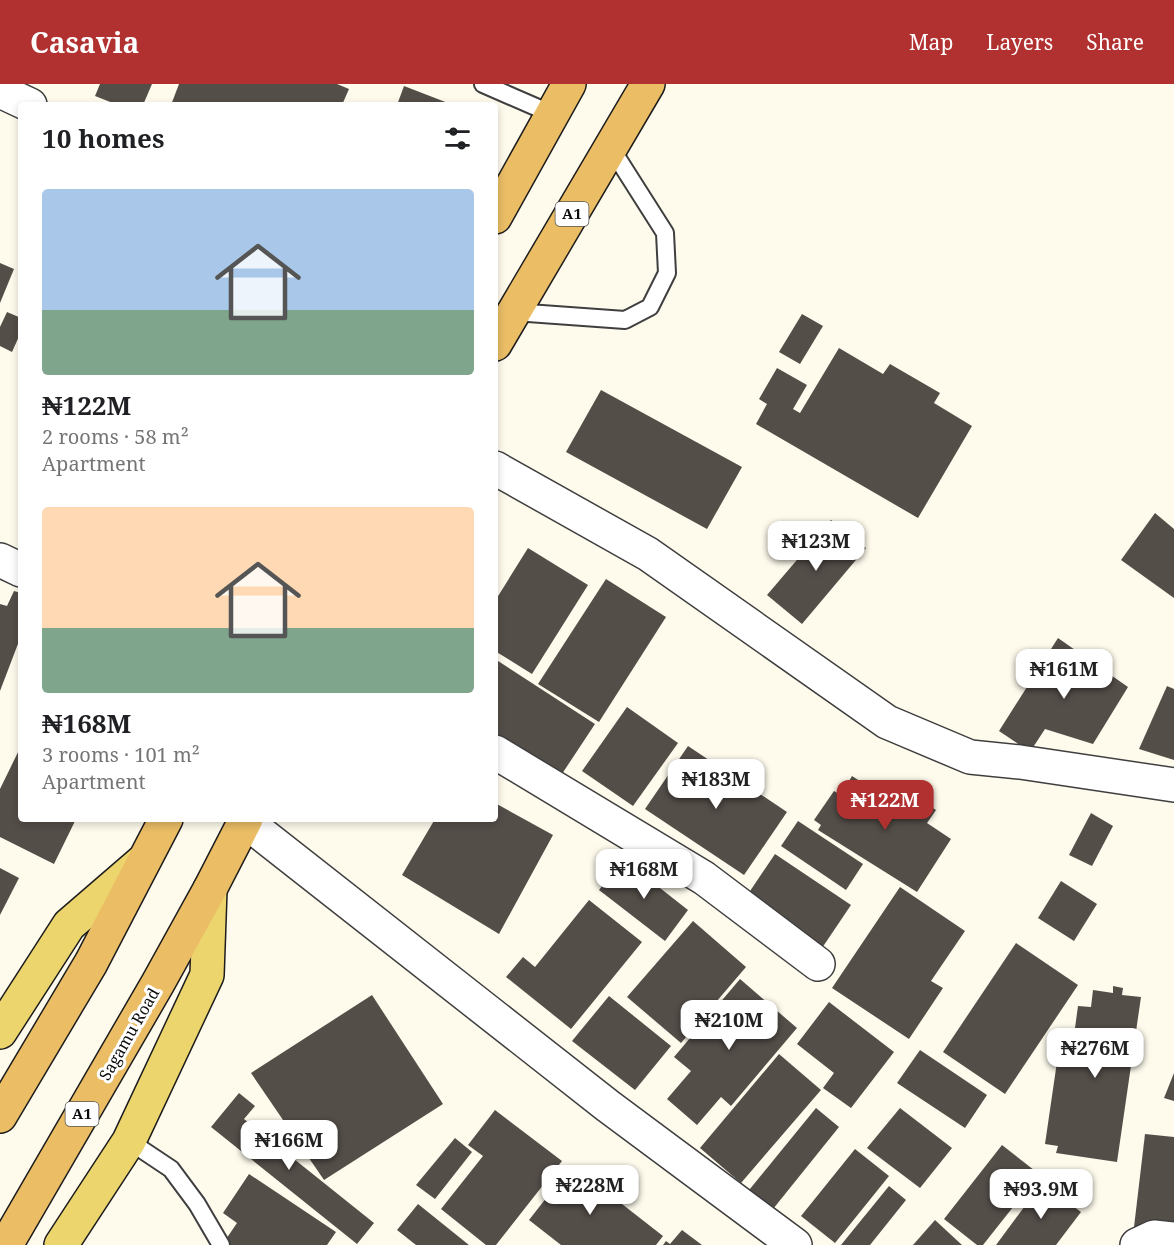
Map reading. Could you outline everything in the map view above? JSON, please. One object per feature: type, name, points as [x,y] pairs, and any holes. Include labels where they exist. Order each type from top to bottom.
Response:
[{"type":"highway","points":[[498,212],[569,84]]},
{"type":"highway","name":"A1","points":[[498,339],[648,84]]},
{"type":"highway","points":[[0,1116],[91,963],[164,822]]},
{"type":"highway","name":"Sagamu Road","points":[[6,1245],[158,983],[245,822]]},
{"type":"main road","points":[[0,1032],[69,925],[142,862]]},
{"type":"main road","points":[[62,1245],[129,1141],[207,975],[210,889]]},
{"type":"street","points":[[0,91],[24,102]]},
{"type":"street","points":[[498,470],[648,555],[887,722],[970,757],[1020,762],[1174,785]]},
{"type":"street","points":[[0,560],[18,569]]},
{"type":"street","points":[[498,754],[704,878],[818,964]]},
{"type":"street","points":[[249,822],[608,1106],[795,1245]]},
{"type":"street","points":[[1137,1245],[1154,1237],[1174,1239]]},
{"type":"lane","points":[[483,84],[552,114]]},
{"type":"lane","points":[[514,312],[626,320],[650,307],[667,273],[665,233],[611,148]]},
{"type":"lane","points":[[129,1141],[171,1169],[197,1204],[221,1245]]},
{"type":"building","points":[[100,84],[152,84],[144,102],[110,102],[95,96]]},
{"type":"building","points":[[179,84],[337,84],[349,89],[343,102],[172,102]]},
{"type":"building","points":[[404,86],[445,102],[398,102]]},
{"type":"building","points":[[0,263],[14,269],[0,303]]},
{"type":"building","points":[[7,312],[18,317],[18,339],[12,352],[0,346],[0,327]]},
{"type":"building","points":[[802,314],[823,326],[800,364],[779,352]]},
{"type":"building","points":[[839,348],[883,374],[890,364],[940,393],[934,403],[972,426],[918,518],[756,424],[767,404],[759,399],[777,368],[807,385],[793,409],[800,413]]},
{"type":"building","points":[[601,390],[742,467],[707,529],[566,452]]},
{"type":"building","points":[[1155,513],[1174,529],[1174,598],[1121,560]]},
{"type":"building","points":[[831,520],[866,548],[802,624],[767,595]]},
{"type":"building","points":[[528,548],[588,585],[532,674],[498,653],[498,596]]},
{"type":"building","points":[[606,579],[666,617],[599,722],[538,684]]},
{"type":"building","points":[[14,591],[18,592],[18,644],[0,691],[0,604],[7,606]]},
{"type":"building","points":[[1058,638],[1128,687],[1093,744],[1045,729],[1030,752],[999,731]]},
{"type":"building","points":[[498,661],[595,724],[556,783],[498,746]]},
{"type":"building","points":[[1167,686],[1174,689],[1174,760],[1139,749]]},
{"type":"building","points":[[627,707],[678,743],[633,806],[582,771]]},
{"type":"building","points":[[688,746],[787,812],[744,875],[645,809]]},
{"type":"building","points":[[18,752],[18,822],[75,822],[54,864],[0,837],[0,789]]},
{"type":"building","points":[[852,776],[886,798],[895,784],[936,810],[927,823],[951,839],[917,892],[818,830],[821,825],[814,820],[834,791],[841,795]]},
{"type":"building","points":[[498,805],[553,835],[499,934],[402,875],[433,822],[498,822]]},
{"type":"building","points":[[1091,813],[1113,826],[1092,866],[1069,855]]},
{"type":"building","points":[[798,821],[863,864],[846,890],[781,846]]},
{"type":"building","points":[[775,854],[851,905],[820,951],[744,900]]},
{"type":"building","points":[[623,859],[688,910],[665,941],[599,890]]},
{"type":"building","points":[[0,868],[19,878],[0,915]]},
{"type":"building","points":[[1061,881],[1097,904],[1074,941],[1038,918]]},
{"type":"building","points":[[900,887],[965,931],[931,981],[943,988],[909,1039],[832,988]]},
{"type":"building","points":[[589,900],[642,942],[571,1029],[506,977],[523,957],[535,967]]},
{"type":"building","points":[[693,921],[746,967],[681,1043],[627,997]]},
{"type":"building","points":[[1016,943],[1078,985],[1005,1094],[943,1052]]},
{"type":"building","points":[[740,979],[797,1028],[731,1106],[721,1097],[697,1125],[667,1099],[691,1071],[674,1057]]},
{"type":"building","points":[[1113,986],[1123,988],[1122,995],[1141,997],[1117,1162],[1056,1153],[1058,1146],[1045,1144],[1059,1048],[1072,1050],[1078,1006],[1091,1007],[1093,990],[1113,993]]},
{"type":"building","points":[[372,995],[443,1104],[324,1180],[251,1073]]},
{"type":"building","points":[[609,996],[671,1046],[635,1090],[572,1041]]},
{"type":"building","points":[[829,1002],[894,1052],[851,1108],[823,1088],[834,1073],[797,1044]]},
{"type":"building","points":[[920,1050],[987,1095],[965,1128],[897,1083]]},
{"type":"building","points":[[779,1054],[821,1090],[741,1183],[700,1148]]},
{"type":"building","points":[[1174,1073],[1174,1101],[1164,1098]]},
{"type":"building","points":[[239,1093],[255,1106],[244,1119],[374,1223],[357,1244],[211,1127]]},
{"type":"building","points":[[816,1108],[839,1127],[769,1214],[745,1195]]},
{"type":"building","points":[[900,1108],[952,1148],[920,1188],[867,1148]]},
{"type":"building","points":[[495,1110],[562,1161],[496,1245],[486,1245],[441,1209],[483,1156],[468,1145]]},
{"type":"building","points":[[1145,1134],[1174,1137],[1174,1232],[1134,1227]]},
{"type":"building","points":[[455,1138],[472,1152],[435,1199],[416,1185]]},
{"type":"building","points":[[1002,1145],[1039,1174],[983,1245],[977,1245],[944,1219]]},
{"type":"building","points":[[855,1149],[889,1176],[835,1243],[801,1216]]},
{"type":"building","points":[[572,1165],[663,1236],[656,1245],[561,1245],[529,1220]]},
{"type":"building","points":[[249,1174],[336,1232],[327,1245],[222,1245],[237,1223],[223,1213]]},
{"type":"building","points":[[1042,1183],[1081,1212],[1056,1245],[996,1245]]},
{"type":"building","points":[[889,1186],[906,1200],[870,1245],[841,1245]]},
{"type":"building","points":[[418,1204],[469,1245],[416,1245],[397,1230]]},
{"type":"building","points":[[935,1220],[962,1245],[913,1245]]},
{"type":"building","points":[[682,1230],[702,1245],[663,1245],[666,1241],[670,1244]]}]
